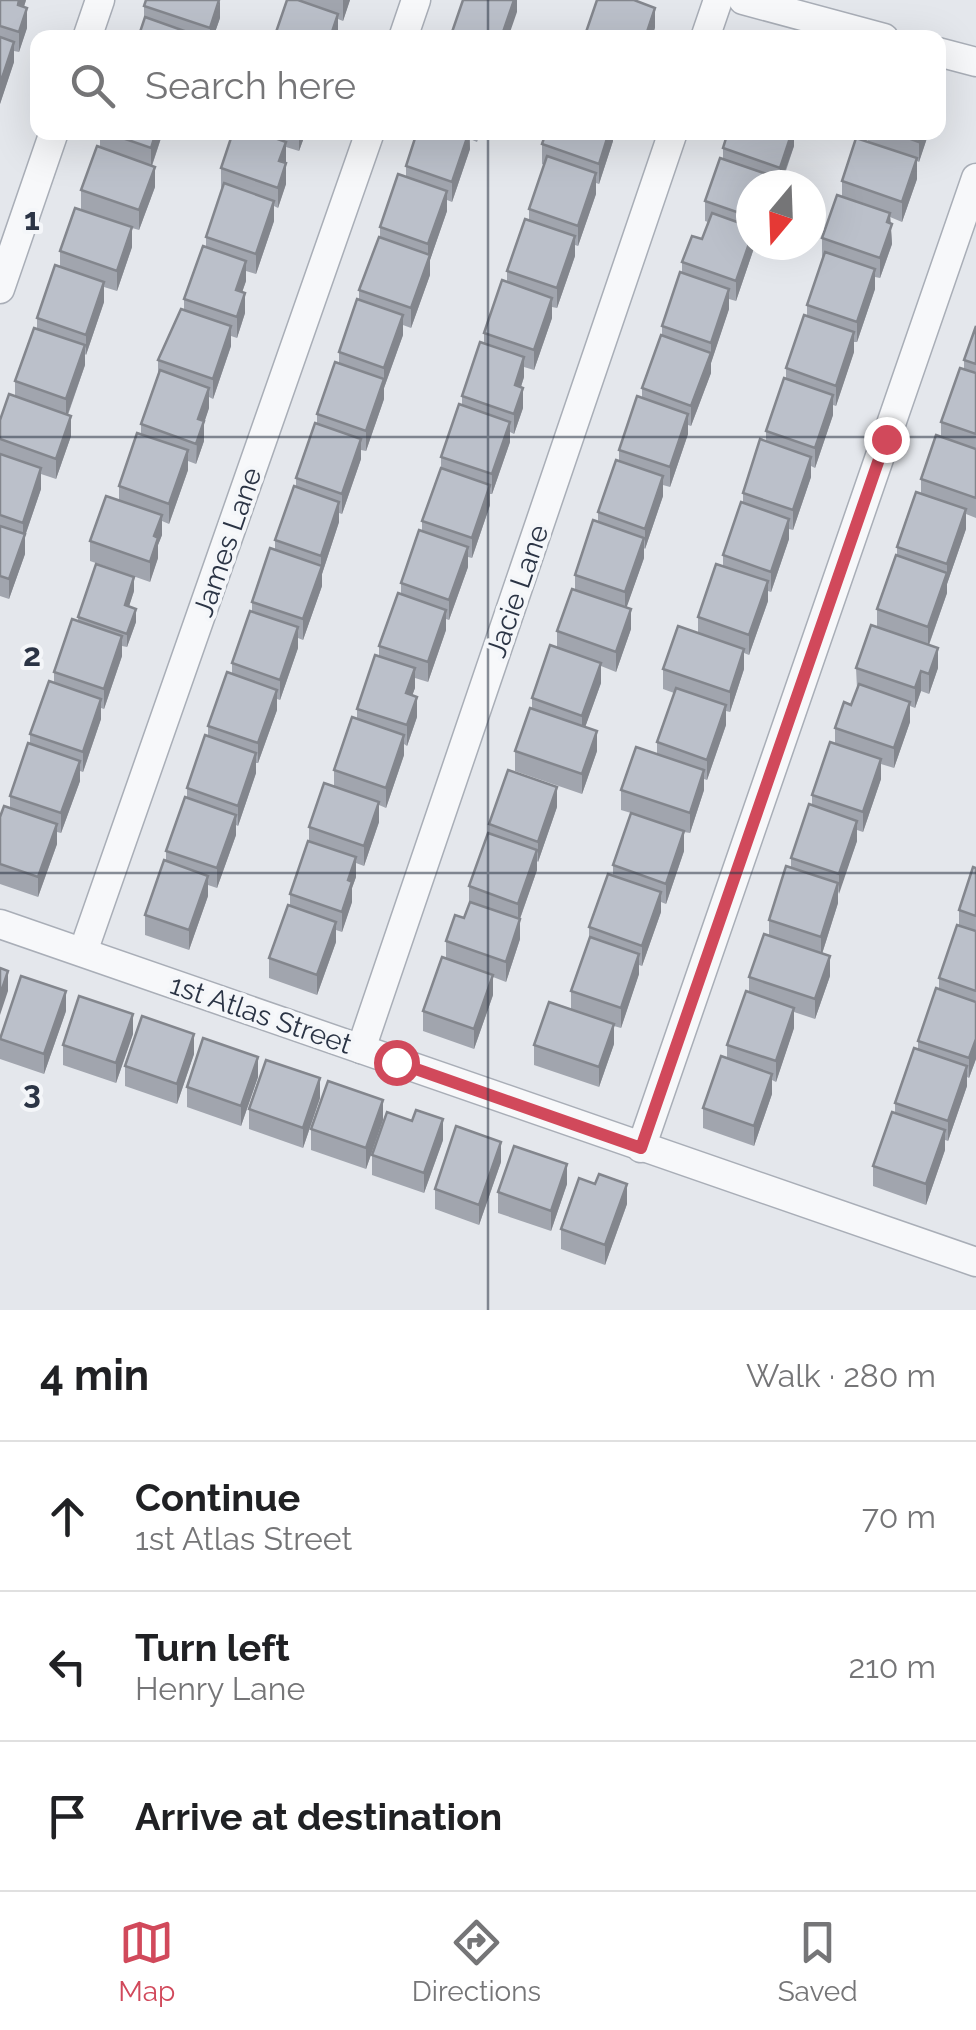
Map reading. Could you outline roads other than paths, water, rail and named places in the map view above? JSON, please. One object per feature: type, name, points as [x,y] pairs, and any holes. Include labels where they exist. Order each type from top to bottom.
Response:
[{"type":"street","points":[[90,30],[100,0]]},
{"type":"street","points":[[406,30],[416,0]]},
{"type":"street","points":[[708,30],[718,0]]},
{"type":"street","points":[[742,0],[854,30]]},
{"type":"street","points":[[946,54],[976,62]]},
{"type":"street","points":[[0,289],[51,140]]},
{"type":"street","name":"James Lane","points":[[84,952],[367,140]]},
{"type":"street","name":"Jacie Lane","points":[[362,1050],[670,140]]},
{"type":"street","points":[[641,1148],[976,178]]},
{"type":"street","name":"1st Atlas Street","points":[[0,924],[641,1148],[974,1254]]}]
